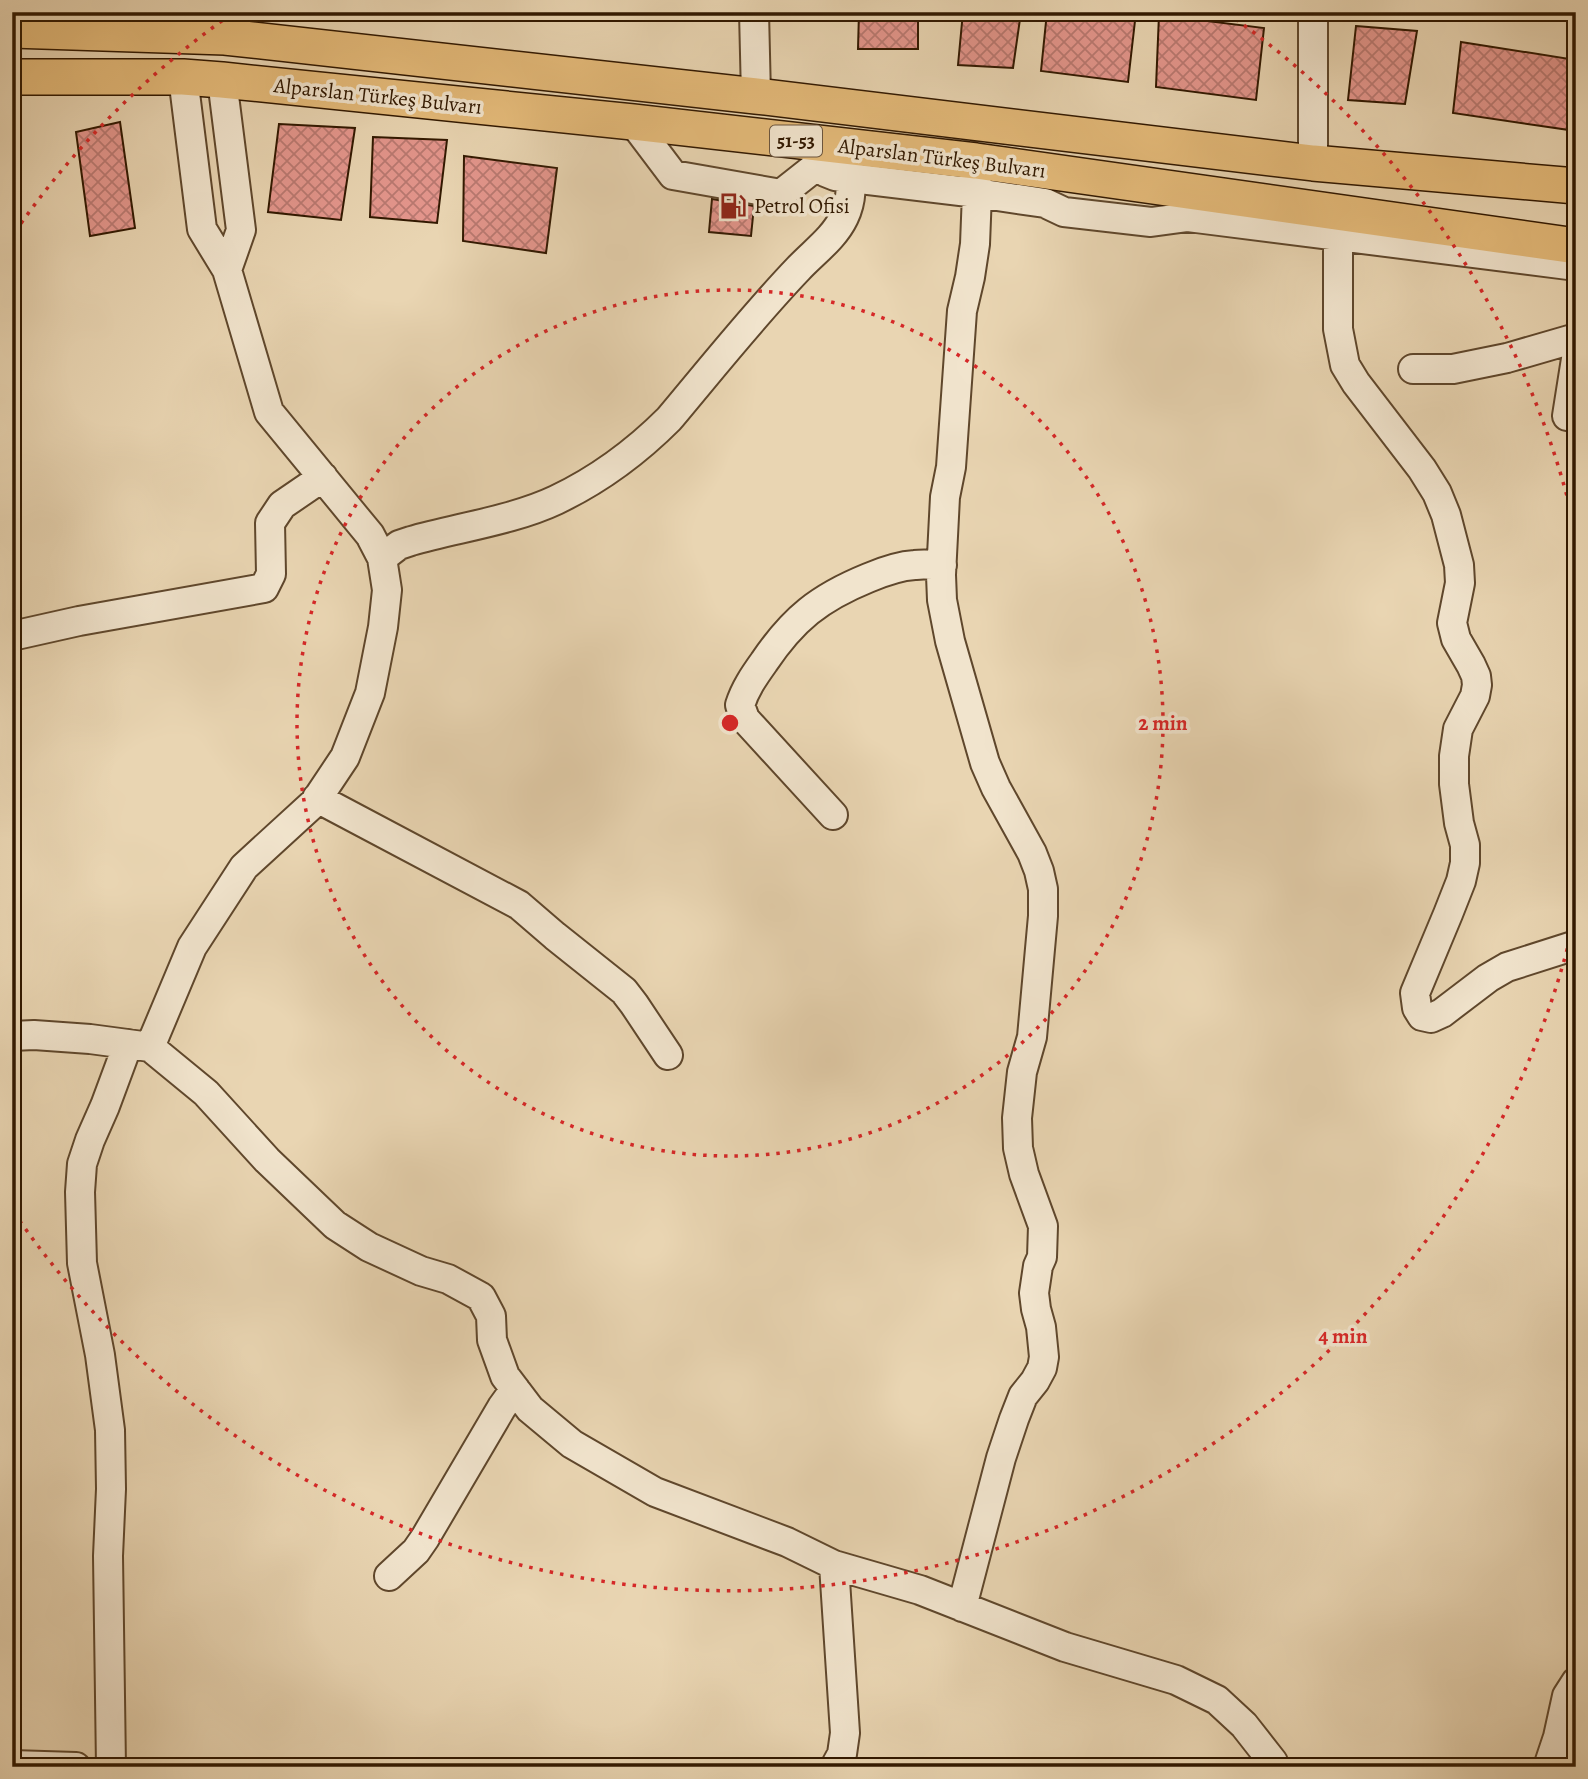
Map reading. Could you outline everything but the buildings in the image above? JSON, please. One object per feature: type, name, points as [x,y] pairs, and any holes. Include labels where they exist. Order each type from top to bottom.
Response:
[{"type":"main road","name":"Alparslan Türkeş Bulvarı","points":[[12,30],[223,24],[756,96],[1313,163],[1576,187]]},
{"type":"main road","name":"Alparslan Türkeş Bulvarı","points":[[12,77],[222,80],[634,122],[839,159],[1339,224],[1576,246]]},
{"type":"street","points":[[754,12],[756,96]]},
{"type":"street","points":[[1313,12],[1313,163]]},
{"type":"street","points":[[111,1767],[108,1556],[110,1430],[100,1355],[82,1263],[82,1164],[105,1106],[192,947],[244,867],[317,798],[345,757],[370,693],[387,590],[382,558],[370,536],[270,412],[227,270],[202,229],[183,78]]},
{"type":"street","points":[[222,80],[241,230],[227,270]]},
{"type":"street","points":[[382,558],[399,545],[555,500],[603,475],[649,439],[669,419],[843,220],[852,192],[839,159],[780,194],[673,175],[634,122]]},
{"type":"street","points":[[962,1607],[1014,1419],[1023,1396],[1042,1368],[1044,1357],[1034,1293],[1042,1257],[1044,1226],[1021,1161],[1017,1118],[1022,1072],[1032,1037],[1043,889],[1032,853],[985,763],[944,618],[942,600],[945,497],[952,454],[962,311],[975,243],[977,177]]},
{"type":"street","points":[[1576,266],[1339,224],[1338,329],[1346,365],[1356,383],[1422,469],[1437,492],[1447,515],[1459,565],[1460,583],[1452,623],[1456,639],[1471,665],[1478,685],[1458,729],[1454,756],[1454,784],[1465,845],[1465,863],[1461,881],[1415,993],[1416,1008],[1423,1016],[1431,1017],[1442,1013],[1507,967],[1576,945]]},
{"type":"street","points":[[1413,369],[1453,369],[1507,358],[1576,338]]},
{"type":"street","points":[[1567,416],[1576,359]]},
{"type":"street","points":[[12,636],[79,621],[264,588],[271,574],[270,523],[282,505],[323,477]]},
{"type":"street","points":[[833,815],[745,719],[740,705],[745,690],[777,643],[803,614],[824,599],[885,571],[914,565],[942,565]]},
{"type":"street","points":[[317,798],[519,905],[624,991],[668,1055]]},
{"type":"street","points":[[12,1036],[34,1035],[139,1045],[206,1093],[267,1160],[335,1225],[369,1247],[421,1271],[447,1279],[481,1297],[491,1316],[492,1340],[505,1376],[530,1409],[572,1444],[655,1492],[787,1542],[834,1565],[920,1590],[1065,1647],[1176,1680],[1217,1700],[1244,1725],[1275,1767]]},
{"type":"street","points":[[389,1576],[416,1551],[425,1538],[515,1389]]},
{"type":"street","points":[[834,1565],[845,1733],[842,1754],[835,1767]]},
{"type":"street","points":[[1548,1767],[1567,1696],[1576,1682]]},
{"type":"street","points":[[12,1765],[76,1767]]},
{"type":"place","name":"Petrol Ofisi","points":[[733,206]]}]
